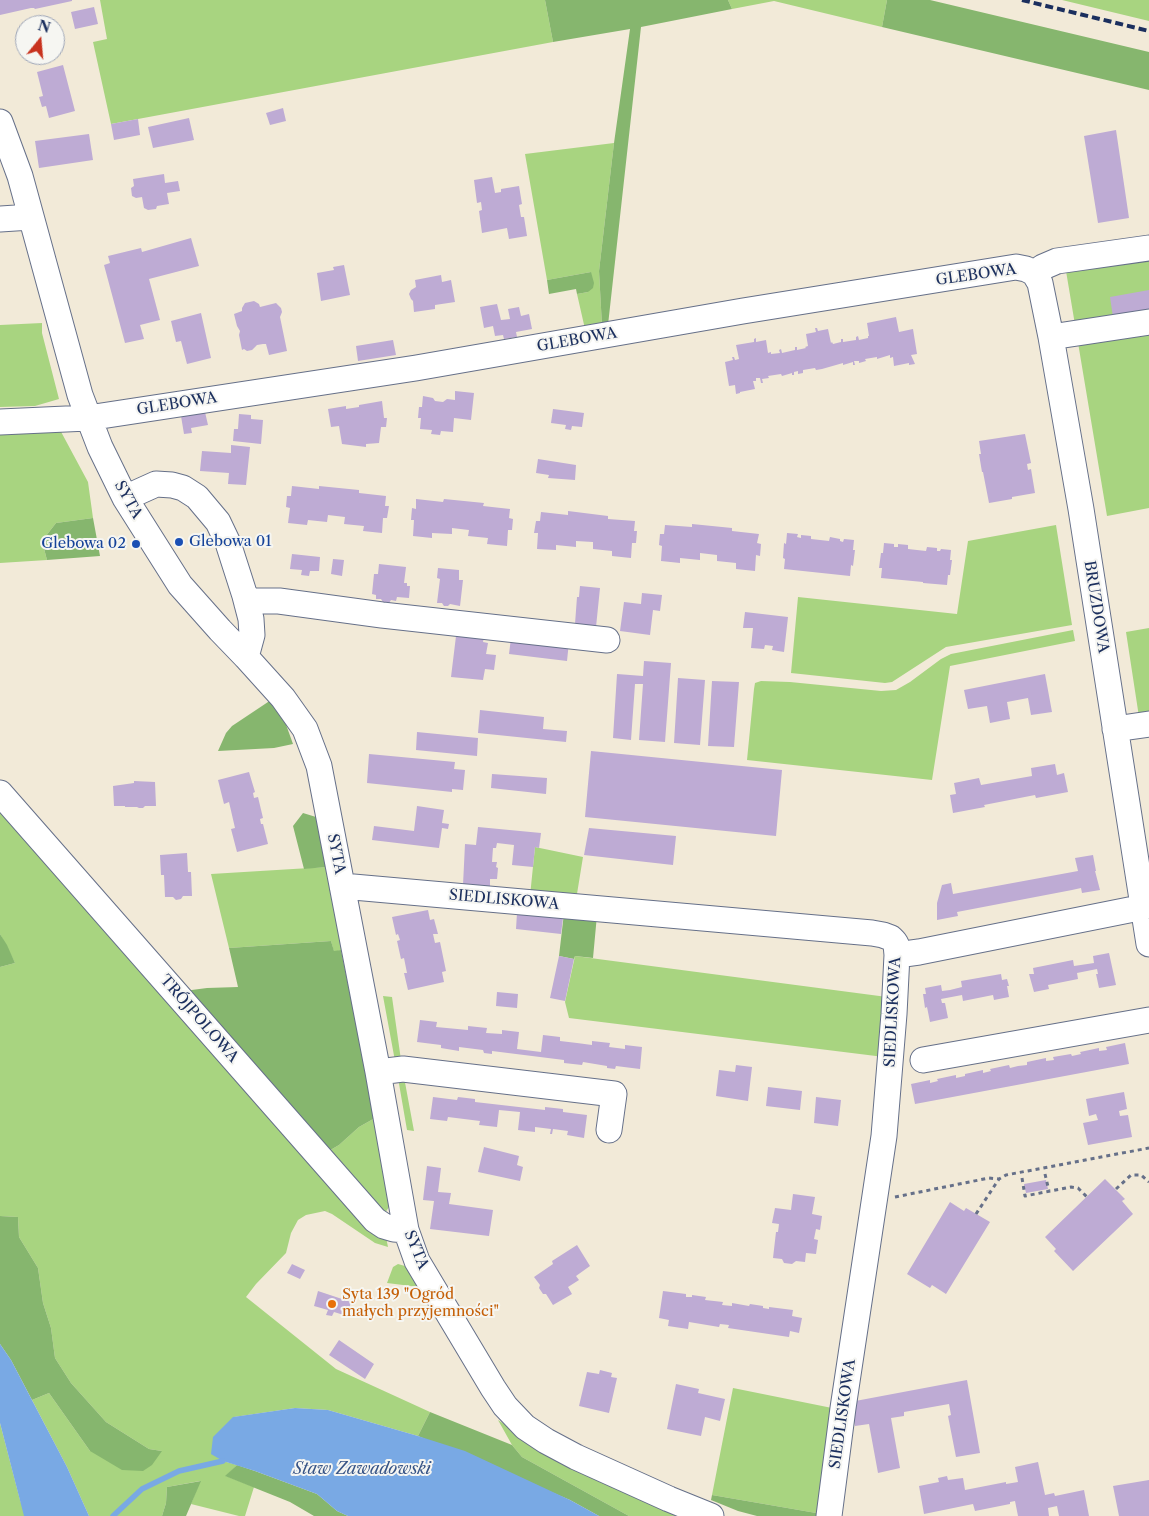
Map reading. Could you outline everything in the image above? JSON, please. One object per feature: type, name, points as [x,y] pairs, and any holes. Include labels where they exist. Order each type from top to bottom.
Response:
[{"type":"street","name":"SYTA","points":[[0,122],[16,162],[80,395],[100,447],[125,498],[180,585],[283,698],[305,729],[319,766],[378,1072],[406,1230],[418,1261],[493,1388],[505,1406],[525,1427],[576,1457],[711,1516]]},
{"type":"street","points":[[0,218],[31,217]]},
{"type":"street","name":"GLEBOWA","points":[[0,422],[88,418],[416,368],[763,308],[1016,267],[1034,273],[1056,262],[1149,248]]},
{"type":"street","name":"BRUZDOWA","points":[[1034,273],[1042,290],[1081,509],[1115,729],[1146,906],[1149,944]]},
{"type":"street","points":[[1051,337],[1149,322]]},
{"type":"street","points":[[125,498],[156,484],[184,488],[197,497],[218,522],[228,542],[251,619],[252,635],[246,656]]},
{"type":"street","points":[[247,604],[256,601],[279,601],[382,616],[607,640]]},
{"type":"street","points":[[1115,729],[1149,724]]},
{"type":"street","name":"TRÓJPOLOWA","points":[[0,793],[375,1220],[384,1226],[406,1230]]},
{"type":"street","name":"SIEDLISKOWA","points":[[342,886],[872,933],[891,938],[896,944],[894,1014],[884,1136],[843,1408],[829,1516]]},
{"type":"street","points":[[897,955],[1146,906]]},
{"type":"street","points":[[923,1060],[1149,1020]]},
{"type":"street","points":[[378,1072],[403,1069],[614,1094],[609,1130]]},
{"type":"path","points":[[976,1214],[999,1179],[1006,1175],[1149,1148]]},
{"type":"path","points":[[1045,1174],[1048,1191]]},
{"type":"path","points":[[1116,1189],[1131,1175],[1141,1175],[1149,1182]]},
{"type":"path","points":[[890,1198],[989,1178],[999,1179]]},
{"type":"path","points":[[1022,1178],[1025,1196],[1074,1187],[1078,1188],[1087,1197]]},
{"type":"green space","points":[[100,0],[545,0],[553,42],[111,124],[93,42],[107,39]]},
{"type":"green space","points":[[545,0],[728,0],[732,9],[641,27],[608,325],[602,326],[599,271],[630,29],[553,42]]},
{"type":"green space","points":[[728,0],[887,0],[882,27],[774,1],[732,9]]},
{"type":"green space","points":[[887,0],[930,0],[1149,52],[1149,90],[882,27]]},
{"type":"green space","points":[[1062,0],[1149,0],[1149,21]]},
{"type":"green space","points":[[614,143],[599,271],[602,326],[585,329],[577,294],[588,292],[591,272],[547,280],[525,154]]},
{"type":"green space","points":[[1149,258],[1149,508],[1107,516],[1066,271]]},
{"type":"green space","points":[[591,272],[594,283],[593,288],[588,292],[577,294],[576,289],[549,294],[547,280]]},
{"type":"green space","points":[[42,323],[42,333],[59,399],[35,406],[0,407],[0,325]]},
{"type":"green space","points":[[59,428],[88,482],[93,518],[56,523],[42,541],[47,560],[0,563],[0,431]]},
{"type":"green space","points":[[93,518],[100,556],[47,560],[42,541],[56,523]]},
{"type":"green space","points":[[1056,525],[1072,625],[946,647],[892,682],[885,683],[791,673],[798,597],[957,614],[968,541]]},
{"type":"green space","points":[[1149,628],[1149,715],[1139,717],[1126,632]]},
{"type":"green space","points":[[1073,630],[1075,641],[950,666],[932,780],[747,760],[755,683],[761,681],[790,682],[881,691],[896,690],[951,654]]},
{"type":"green space","points":[[271,700],[284,719],[293,744],[274,748],[218,751],[226,733],[232,726]]},
{"type":"green space","points":[[0,802],[386,1237],[388,1247],[375,1243],[325,1211],[306,1215],[298,1220],[291,1233],[286,1253],[246,1297],[336,1369],[430,1412],[418,1436],[328,1410],[295,1408],[234,1417],[223,1461],[237,1465],[226,1476],[254,1487],[245,1516],[191,1504],[200,1481],[167,1487],[166,1503],[162,1516],[89,1516],[67,1467],[32,1400],[49,1393],[90,1451],[162,1451],[149,1449],[106,1422],[71,1383],[55,1358],[51,1328],[43,1303],[38,1268],[19,1237],[18,1217],[0,1216],[0,967],[15,963],[0,934]]},
{"type":"green space","points":[[303,813],[316,817],[326,867],[304,869],[293,826]]},
{"type":"green space","points":[[535,847],[583,857],[576,900],[530,896]]},
{"type":"green space","points":[[326,867],[345,949],[334,952],[331,941],[229,948],[211,874]]},
{"type":"green space","points":[[564,913],[597,915],[593,958],[575,956],[574,959],[559,956]]},
{"type":"green space","points":[[0,934],[15,963],[0,967]]},
{"type":"green space","points":[[331,941],[334,951],[341,950],[375,1118],[359,1127],[339,1145],[327,1152],[184,991],[238,987],[229,948]]},
{"type":"green space","points":[[575,956],[887,997],[884,1057],[569,1018],[565,1002]]},
{"type":"green space","points":[[383,996],[392,997],[401,1060],[395,1061]]},
{"type":"green space","points":[[404,1077],[414,1131],[407,1130],[398,1078]]},
{"type":"green space","points":[[375,1118],[389,1207],[385,1213],[327,1152],[339,1145],[359,1127]]},
{"type":"green space","points":[[0,1216],[18,1217],[19,1237],[38,1268],[43,1303],[51,1328],[55,1358],[71,1383],[106,1422],[149,1449],[162,1451],[152,1465],[143,1471],[122,1470],[90,1451],[49,1393],[32,1400],[11,1360],[0,1344]]},
{"type":"green space","points":[[398,1264],[405,1266],[411,1271],[419,1287],[387,1283],[393,1267]]},
{"type":"green space","points":[[733,1388],[837,1409],[822,1514],[712,1495]]},
{"type":"green space","points":[[430,1412],[512,1445],[522,1457],[629,1516],[599,1516],[570,1500],[418,1436]]},
{"type":"green space","points":[[498,1420],[516,1432],[683,1516],[629,1516],[522,1457],[512,1445]]},
{"type":"green space","points":[[0,1423],[20,1500],[26,1516],[0,1516]]},
{"type":"green space","points":[[237,1465],[317,1494],[337,1511],[348,1516],[314,1516],[290,1502],[225,1476]]},
{"type":"green space","points":[[201,1481],[186,1516],[162,1516],[166,1503],[167,1487]]},
{"type":"green space","points":[[712,1495],[822,1514],[821,1516],[757,1516],[738,1511],[711,1500]]},
{"type":"water","points":[[0,1344],[11,1360],[67,1467],[89,1516],[24,1516],[0,1423]]},
{"type":"water","name":"Staw Zawadowski","points":[[295,1408],[328,1410],[465,1451],[570,1500],[599,1516],[348,1516],[337,1511],[317,1494],[223,1461],[211,1454],[213,1437],[233,1417]]},
{"type":"building","points":[[0,0],[72,0],[72,1],[0,15]]},
{"type":"building","points":[[94,7],[98,24],[75,29],[71,12]]},
{"type":"building","points":[[63,65],[75,111],[49,118],[46,106],[42,107],[39,97],[43,96],[37,72]]},
{"type":"building","points":[[283,108],[286,121],[270,125],[266,113]]},
{"type":"building","points":[[189,118],[194,140],[153,148],[148,127]]},
{"type":"building","points":[[138,119],[140,135],[114,140],[111,124]]},
{"type":"building","points":[[1116,130],[1129,218],[1098,223],[1084,136]]},
{"type":"building","points":[[89,134],[93,160],[39,168],[35,141]]},
{"type":"building","points":[[164,174],[165,183],[178,181],[180,191],[167,193],[169,204],[157,206],[156,209],[148,210],[144,208],[142,197],[136,198],[132,196],[133,179]]},
{"type":"building","points":[[492,177],[495,193],[501,192],[501,189],[519,186],[522,204],[519,205],[521,217],[524,217],[527,236],[509,239],[507,228],[482,233],[479,211],[482,210],[481,202],[477,203],[474,180]]},
{"type":"building","points":[[191,238],[199,266],[149,279],[160,320],[140,325],[144,339],[125,343],[104,265],[110,263],[108,256],[141,248],[142,252]]},
{"type":"building","points":[[344,265],[350,295],[321,301],[317,273],[334,270],[333,267]]},
{"type":"building","points":[[441,275],[442,282],[451,280],[455,302],[435,305],[435,309],[414,312],[413,301],[409,294],[416,287],[415,280]]},
{"type":"building","points":[[1149,290],[1149,318],[1114,324],[1110,297]]},
{"type":"building","points":[[254,301],[260,307],[276,303],[281,308],[280,317],[287,351],[269,355],[266,344],[257,345],[252,350],[242,350],[240,331],[234,314],[242,311],[245,303]]},
{"type":"building","points":[[497,304],[501,320],[510,319],[508,309],[519,307],[521,316],[529,314],[532,329],[516,332],[517,337],[504,339],[503,335],[495,336],[493,326],[484,328],[480,307]]},
{"type":"building","points":[[201,313],[211,358],[187,364],[181,341],[176,342],[171,321]]},
{"type":"building","points":[[896,317],[899,332],[913,329],[917,354],[911,355],[915,364],[909,365],[909,363],[894,366],[893,357],[890,358],[890,355],[877,359],[877,357],[865,359],[866,361],[859,363],[859,361],[854,361],[855,365],[853,365],[853,362],[843,365],[843,363],[822,369],[803,370],[803,373],[798,374],[798,371],[794,372],[794,375],[792,373],[782,376],[781,374],[768,376],[769,378],[762,379],[763,383],[761,383],[760,378],[756,378],[756,381],[753,381],[755,389],[736,394],[735,385],[729,386],[725,362],[733,360],[732,357],[735,360],[739,359],[736,345],[754,342],[756,338],[756,342],[766,340],[768,353],[771,352],[771,354],[780,353],[779,350],[781,349],[782,353],[795,350],[795,347],[797,347],[797,350],[808,346],[806,334],[816,332],[815,328],[818,331],[828,329],[831,343],[833,344],[841,342],[841,339],[843,339],[843,342],[856,340],[858,336],[859,340],[869,336],[867,323]]},
{"type":"building","points":[[393,340],[396,355],[358,361],[356,346]]},
{"type":"building","points":[[455,391],[474,393],[471,420],[454,418],[453,432],[441,431],[440,435],[431,434],[432,430],[420,429],[419,407],[422,407],[423,396],[443,402],[447,399],[455,400]]},
{"type":"building","points":[[382,401],[384,418],[387,418],[386,427],[381,427],[379,443],[366,444],[366,447],[342,444],[339,426],[331,427],[328,409],[346,406],[346,409]]},
{"type":"building","points":[[553,409],[584,413],[582,427],[572,426],[571,430],[565,429],[566,425],[551,423]]},
{"type":"building","points":[[205,412],[208,425],[191,428],[192,433],[184,434],[181,416]]},
{"type":"building","points":[[239,414],[251,415],[251,419],[263,420],[261,444],[233,441],[234,429],[238,429]]},
{"type":"building","points":[[1025,434],[1031,463],[1027,464],[1028,470],[1031,469],[1035,493],[989,503],[979,454],[981,454],[979,441]]},
{"type":"building","points":[[231,445],[250,447],[246,485],[228,484],[229,473],[200,471],[202,451],[231,453]]},
{"type":"building","points":[[538,459],[576,465],[575,480],[548,478],[549,475],[536,473]]},
{"type":"building","points":[[292,486],[319,489],[319,486],[359,490],[359,493],[386,496],[385,506],[389,506],[387,518],[383,518],[382,533],[363,531],[364,526],[344,524],[345,517],[328,515],[327,522],[308,520],[307,525],[288,523],[290,508],[286,507],[287,496],[291,496]]},
{"type":"building","points":[[416,499],[443,502],[444,499],[484,503],[483,506],[510,509],[509,518],[513,519],[512,530],[508,530],[507,546],[487,544],[488,538],[468,536],[469,530],[452,528],[452,534],[432,533],[432,538],[413,536],[414,520],[411,520],[412,508],[416,509]]},
{"type":"building","points":[[568,511],[608,516],[608,519],[635,521],[634,531],[637,531],[636,543],[632,543],[631,558],[612,556],[612,551],[593,549],[593,542],[576,541],[576,547],[556,545],[556,550],[537,549],[538,533],[534,533],[536,521],[540,521],[541,512],[568,515]]},
{"type":"building","points":[[692,524],[732,528],[732,531],[759,534],[757,543],[761,544],[760,556],[756,555],[755,571],[736,569],[736,563],[717,561],[717,555],[700,553],[700,560],[680,558],[680,563],[661,561],[662,546],[659,545],[660,534],[664,534],[665,525],[692,527]]},
{"type":"building","points":[[787,533],[798,534],[797,537],[801,538],[801,535],[811,536],[811,539],[829,541],[830,537],[840,539],[843,542],[844,539],[854,540],[853,550],[855,550],[850,576],[784,569],[784,543],[786,544]]},
{"type":"building","points":[[884,543],[894,544],[894,547],[898,547],[898,544],[908,545],[908,549],[926,551],[927,547],[937,548],[937,551],[941,549],[951,550],[950,560],[952,560],[947,585],[881,578],[882,568],[879,568]]},
{"type":"building","points":[[292,554],[320,557],[319,571],[310,571],[309,576],[301,575],[302,570],[290,569]]},
{"type":"building","points":[[333,559],[344,560],[342,576],[331,574]]},
{"type":"building","points":[[379,564],[406,567],[404,583],[410,586],[409,598],[397,597],[396,601],[391,600],[389,603],[376,599],[376,595],[372,594],[374,574],[378,574]]},
{"type":"building","points":[[438,568],[459,570],[459,580],[463,580],[460,606],[450,604],[444,606],[442,603],[437,603],[440,579],[437,578]]},
{"type":"building","points":[[580,586],[600,588],[596,627],[575,624],[577,597],[579,597]]},
{"type":"building","points":[[642,593],[662,595],[660,611],[653,610],[650,635],[620,631],[624,602],[641,604]]},
{"type":"building","points":[[745,612],[788,617],[784,652],[772,650],[773,646],[765,645],[764,649],[751,648],[753,628],[743,628]]},
{"type":"building","points":[[457,628],[485,632],[483,642],[488,643],[486,654],[496,655],[494,670],[485,669],[483,680],[451,677]]},
{"type":"building","points":[[511,638],[569,642],[567,661],[509,654]]},
{"type":"building","points":[[644,661],[671,663],[665,742],[639,740],[643,684],[635,684],[631,740],[613,738],[617,674],[643,676]]},
{"type":"building","points":[[1045,674],[1052,712],[1031,715],[1028,698],[1007,702],[1010,719],[990,723],[987,706],[968,709],[964,690]]},
{"type":"building","points":[[678,678],[705,680],[700,745],[674,743]]},
{"type":"building","points":[[712,681],[739,682],[734,747],[708,746]]},
{"type":"building","points":[[480,710],[544,717],[543,729],[567,731],[566,742],[478,733]]},
{"type":"building","points":[[417,732],[478,738],[477,756],[416,750]]},
{"type":"building","points":[[591,751],[782,770],[776,836],[585,817]]},
{"type":"building","points":[[369,754],[455,762],[454,769],[465,770],[463,790],[452,789],[452,792],[367,783]]},
{"type":"building","points":[[1055,764],[1057,775],[1064,773],[1068,792],[1036,798],[1035,795],[953,813],[950,795],[956,794],[954,783],[979,778],[981,785],[1032,776],[1031,768]]},
{"type":"building","points":[[249,772],[255,792],[253,793],[254,798],[258,797],[263,818],[260,819],[261,824],[263,824],[268,844],[237,852],[231,829],[235,828],[229,802],[224,804],[218,780]]},
{"type":"building","points":[[492,774],[547,778],[546,794],[491,788]]},
{"type":"building","points":[[134,781],[155,782],[156,806],[139,808],[114,806],[113,786],[134,783]]},
{"type":"building","points":[[417,806],[444,810],[442,823],[449,824],[448,829],[442,828],[439,848],[372,840],[374,826],[414,831]]},
{"type":"building","points":[[478,827],[541,833],[539,848],[535,847],[533,867],[512,865],[514,845],[497,843],[496,848],[493,848],[492,862],[497,862],[497,879],[490,879],[490,888],[463,885],[465,844],[476,845]]},
{"type":"building","points":[[589,828],[676,836],[673,865],[584,855]]},
{"type":"building","points":[[187,853],[188,872],[191,872],[192,896],[183,896],[181,899],[176,900],[173,897],[165,897],[164,875],[161,875],[160,855]]},
{"type":"building","points":[[1093,855],[1100,890],[1082,893],[1081,888],[957,912],[958,916],[937,920],[937,903],[942,885],[951,883],[953,894],[1078,871],[1075,858]]},
{"type":"building","points":[[428,910],[430,920],[434,919],[438,934],[433,934],[435,943],[440,942],[446,971],[442,972],[444,982],[408,990],[404,973],[407,973],[404,958],[401,959],[397,941],[400,940],[398,934],[396,935],[392,917]]},
{"type":"building","points":[[517,913],[563,918],[561,934],[516,929]]},
{"type":"building","points":[[1109,953],[1116,985],[1099,988],[1096,974],[1098,974],[1097,969],[1077,973],[1078,979],[1048,985],[1049,989],[1034,992],[1029,974],[1034,974],[1033,968],[1073,960],[1074,966],[1094,963],[1093,956]]},
{"type":"building","points":[[559,956],[574,959],[565,1001],[550,998]]},
{"type":"building","points":[[1001,974],[1002,980],[1007,979],[1009,997],[994,1000],[993,995],[963,1001],[962,995],[941,999],[942,1003],[945,1003],[948,1018],[930,1022],[927,1007],[925,1008],[923,994],[926,994],[925,988],[941,985],[942,991],[950,990],[962,987],[961,981]]},
{"type":"building","points":[[497,992],[518,994],[517,1008],[496,1006]]},
{"type":"building","points":[[420,1020],[437,1022],[436,1027],[468,1030],[468,1026],[487,1028],[486,1033],[502,1034],[502,1030],[519,1032],[517,1049],[541,1052],[543,1035],[560,1037],[560,1041],[592,1045],[592,1041],[610,1043],[609,1047],[625,1049],[625,1045],[642,1047],[640,1069],[616,1066],[615,1069],[583,1062],[582,1065],[564,1063],[564,1060],[492,1051],[492,1054],[484,1053],[483,1050],[459,1047],[459,1051],[441,1048],[441,1045],[417,1042]]},
{"type":"building","points":[[1125,1043],[1129,1064],[915,1104],[911,1084],[930,1080],[930,1083],[938,1081],[937,1079],[956,1075],[956,1078],[983,1070],[983,1073],[991,1071],[990,1069],[1009,1065],[1010,1068],[1027,1065],[1027,1062],[1046,1058],[1046,1061],[1054,1060],[1053,1057],[1071,1054],[1072,1056],[1081,1054],[1080,1052],[1099,1048],[1099,1051],[1107,1050],[1106,1047]]},
{"type":"building","points":[[736,1065],[752,1067],[748,1101],[716,1096],[719,1070],[735,1072]]},
{"type":"building","points":[[768,1087],[802,1091],[800,1110],[766,1106]]},
{"type":"building","points":[[1124,1092],[1127,1109],[1119,1111],[1120,1116],[1128,1115],[1132,1137],[1088,1145],[1083,1123],[1098,1120],[1096,1114],[1089,1116],[1086,1099]]},
{"type":"building","points":[[433,1097],[457,1100],[458,1097],[475,1099],[475,1102],[545,1110],[545,1107],[563,1109],[563,1112],[587,1115],[584,1138],[567,1135],[568,1131],[553,1129],[552,1134],[550,1134],[551,1129],[535,1127],[535,1132],[518,1130],[520,1112],[499,1110],[497,1127],[479,1125],[480,1121],[448,1117],[447,1121],[430,1119]]},
{"type":"building","points":[[816,1097],[841,1100],[838,1126],[814,1123]]},
{"type":"building","points":[[484,1147],[519,1156],[517,1165],[523,1167],[520,1181],[478,1172]]},
{"type":"building","points":[[427,1166],[441,1168],[438,1192],[451,1193],[449,1204],[493,1210],[489,1236],[430,1229],[434,1201],[423,1200]]},
{"type":"building","points":[[1105,1179],[1125,1199],[1122,1201],[1133,1214],[1073,1271],[1054,1251],[1056,1249],[1045,1237]]},
{"type":"building","points":[[1046,1180],[1048,1189],[1026,1193],[1024,1184]]},
{"type":"building","points":[[793,1194],[815,1197],[812,1214],[822,1216],[820,1230],[816,1229],[814,1239],[818,1240],[816,1254],[806,1253],[805,1262],[796,1261],[792,1264],[784,1263],[782,1259],[773,1258],[776,1232],[778,1232],[779,1224],[772,1223],[775,1208],[791,1210]]},
{"type":"building","points":[[950,1202],[964,1211],[966,1208],[990,1222],[946,1294],[932,1285],[930,1288],[907,1274]]},
{"type":"building","points":[[577,1245],[590,1266],[576,1276],[579,1280],[568,1287],[572,1294],[553,1305],[546,1294],[543,1294],[539,1288],[540,1285],[534,1277],[553,1264],[552,1261]]},
{"type":"building","points":[[292,1264],[305,1270],[300,1279],[287,1273]]},
{"type":"building","name":"Syta 139 \"Ogród małych przyjemności\"","points":[[318,1291],[351,1302],[347,1316],[334,1312],[332,1316],[326,1315],[328,1310],[314,1306]]},
{"type":"building","points":[[663,1291],[686,1294],[686,1297],[692,1297],[692,1295],[706,1297],[705,1300],[723,1302],[722,1305],[732,1306],[732,1303],[749,1306],[750,1304],[769,1309],[769,1307],[793,1310],[792,1316],[802,1318],[799,1333],[790,1331],[789,1337],[728,1328],[729,1325],[720,1324],[719,1327],[689,1322],[688,1329],[668,1326],[669,1320],[659,1318]]},
{"type":"building","points":[[339,1340],[374,1364],[365,1379],[329,1355]]},
{"type":"building","points":[[600,1370],[612,1373],[611,1377],[617,1378],[609,1413],[579,1406],[587,1372],[599,1374]]},
{"type":"building","points":[[967,1380],[980,1453],[956,1457],[948,1416],[951,1415],[949,1404],[904,1412],[904,1416],[891,1418],[900,1468],[878,1473],[869,1424],[855,1426],[850,1402]]},
{"type":"building","points":[[676,1384],[699,1389],[698,1393],[725,1399],[720,1421],[705,1417],[701,1436],[667,1429]]},
{"type":"building","points":[[1038,1462],[1045,1495],[1054,1493],[1055,1496],[1084,1490],[1089,1516],[1059,1516],[1057,1506],[1048,1508],[1049,1516],[1018,1516],[1015,1501],[1010,1502],[1010,1504],[975,1511],[973,1504],[924,1514],[919,1486],[939,1482],[938,1478],[947,1476],[948,1480],[963,1478],[965,1490],[1006,1482],[1006,1484],[1018,1482],[1015,1467]]},
{"type":"building","points":[[1149,1480],[1149,1516],[1119,1516],[1113,1486]]},
{"type":"waterway","points":[[113,1516],[142,1489],[179,1471],[223,1461]]},
{"type":"railway","points":[[1022,0],[1149,31]]},
{"type":"place","name":"Glebowa 01","points":[[179,542]]},
{"type":"place","name":"Glebowa 02","points":[[136,544]]},
{"type":"place","name":"Syta 139 \"Ogród małych przyjemności\"","points":[[332,1304]]}]
